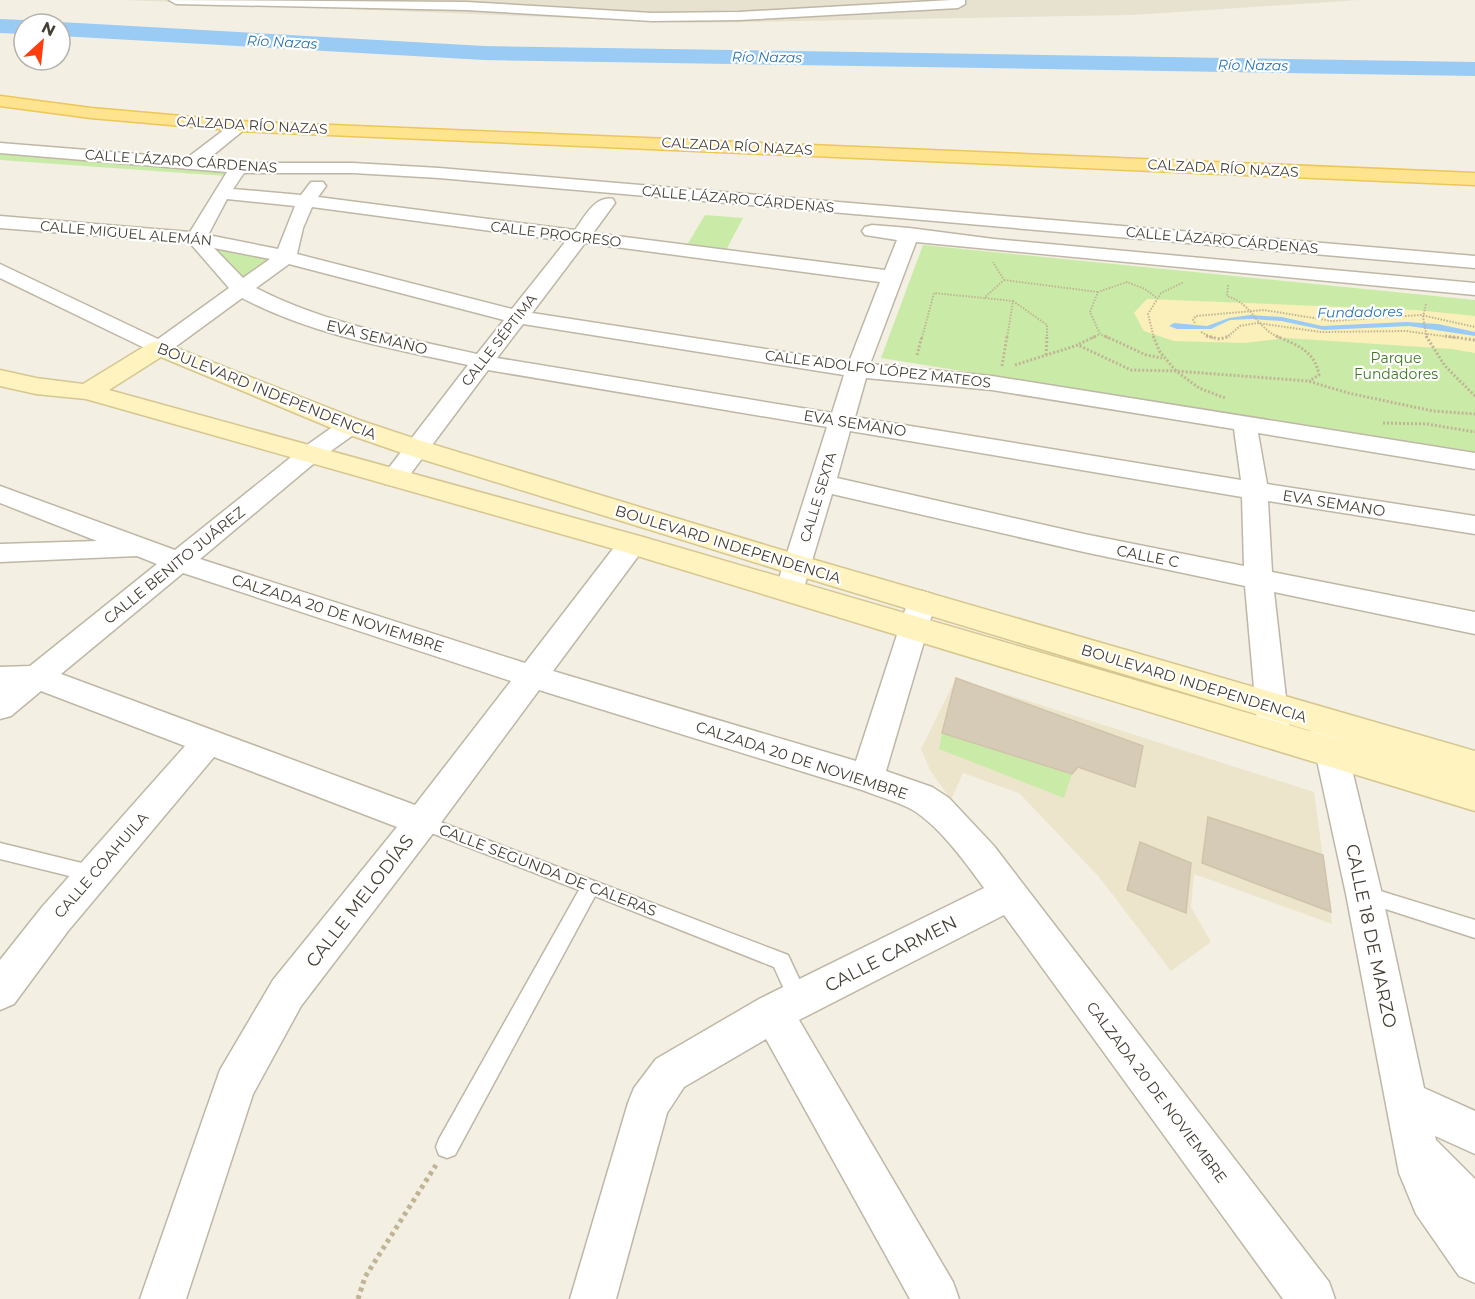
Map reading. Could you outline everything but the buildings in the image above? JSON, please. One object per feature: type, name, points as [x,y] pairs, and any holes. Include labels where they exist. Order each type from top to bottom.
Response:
[{"type":"main road","name":"CALZADA RÍO NAZAS","points":[[0,101],[91,113],[239,126],[665,142],[1475,179]]},
{"type":"street","points":[[176,0],[469,3],[652,17],[729,16],[958,4],[958,0]]},
{"type":"street","points":[[191,164],[239,126]]},
{"type":"street","name":"CALLE LÁZARO CÁRDENAS","points":[[0,148],[191,164],[231,180],[282,169],[353,168],[439,173],[1475,262]]},
{"type":"street","points":[[0,161],[231,180],[196,238]]},
{"type":"street","points":[[282,169],[324,177],[769,220]]},
{"type":"street","points":[[88,392],[159,348],[286,257],[295,220],[305,201],[324,177]]},
{"type":"street","name":"CALLE PROGRESO","points":[[231,180],[305,201],[891,277]]},
{"type":"street","name":"CALLE SÉPTIMA","points":[[394,478],[606,203]]},
{"type":"street","name":"CALLE MIGUEL ALEMÁN","points":[[0,222],[196,238],[286,257]]},
{"type":"street","points":[[850,228],[994,245],[1475,289]]},
{"type":"street","name":"CALLE SEXTA","points":[[793,578],[857,370],[909,234]]},
{"type":"street","name":"EVA SEMANO","points":[[196,238],[215,262],[243,290],[280,309],[326,326],[483,362],[1255,491],[1475,525]]},
{"type":"street","name":"CALLE ADOLFO LÓPEZ MATEOS","points":[[286,257],[518,317],[857,370],[992,383],[1240,413],[1475,460]]},
{"type":"street","name":"BOULEVARD INDEPENDENCIA","points":[[0,270],[159,348],[350,426],[793,578],[1327,737],[1475,795]]},
{"type":"street","name":"BOULEVARD INDEPENDENCIA","points":[[0,378],[36,386],[88,392],[632,544],[793,578]]},
{"type":"street","points":[[1240,413],[1255,491],[1258,578],[1272,720]]},
{"type":"street","name":"CALLE BENITO JUÁREZ","points":[[0,706],[309,455],[350,426]]},
{"type":"street","name":"CALLE C","points":[[822,483],[1084,543],[1475,623]]},
{"type":"street","name":"CALZADA 20 DE NOVIEMBRE","points":[[0,494],[180,562],[533,677],[867,778],[920,798],[937,808],[982,857],[1312,1299]]},
{"type":"street","name":"CALLE MELODÍAS","points":[[163,1299],[235,1085],[287,993],[422,822],[632,544]]},
{"type":"street","name":"CALZADA 20 DE NOVIEMBRE","points":[[0,553],[145,548]]},
{"type":"street","points":[[867,778],[917,614]]},
{"type":"street","points":[[0,679],[36,677]]},
{"type":"street","name":"CALLE SEGUNDA DE CALERAS","points":[[36,677],[422,822]]},
{"type":"street","name":"BOULEVARD INDEPENDENCIA","points":[[1327,737],[1475,766]]},
{"type":"street","name":"CALLE 18 DE MARZO","points":[[1327,737],[1364,894],[1421,1173],[1432,1198],[1475,1260]]},
{"type":"street","name":"CALLE COAHUILA","points":[[0,991],[23,959],[207,743]]},
{"type":"street","name":"CALLE CARMEN","points":[[593,1299],[649,1102],[670,1073],[786,1007],[1009,894]]},
{"type":"street","name":"CALLE SEGUNDA DE CALERAS","points":[[786,1007],[936,1299]]},
{"type":"street","points":[[1406,1101],[1475,1133]]},
{"type":"street","points":[[1415,1150],[1475,1210]]},
{"type":"lane","name":"CALLE SEGUNDA DE CALERAS","points":[[422,822],[590,887],[694,924],[781,961],[786,1007]]},
{"type":"lane","points":[[0,851],[94,874]]},
{"type":"lane","points":[[447,1147],[590,887]]},
{"type":"lane","points":[[1364,894],[1475,929]]},
{"type":"path","points":[[1003,262],[992,261],[1004,280]]},
{"type":"path","points":[[984,298],[1004,280],[1098,292],[1126,282],[1145,289],[1158,298]]},
{"type":"path","points":[[1193,280],[1184,281],[1161,292],[1148,314],[1152,338],[1163,358],[1176,371],[1240,413]]},
{"type":"path","points":[[1221,285],[1228,285],[1227,296],[1245,305],[1262,329],[1304,348],[1314,357],[1319,375],[1308,381]]},
{"type":"path","points":[[1098,292],[1090,312],[1100,334],[1146,355],[1163,358]]},
{"type":"path","points":[[927,357],[916,356],[934,293],[1013,301],[1047,325],[1046,355]]},
{"type":"path","points":[[1013,301],[1001,367],[1007,368],[1078,345],[1100,334]]},
{"type":"path","points":[[1436,304],[1426,303],[1422,317],[1427,334],[1427,344],[1435,356],[1475,396]]},
{"type":"path","points":[[1195,323],[1193,320],[1196,316],[1283,312],[1332,321],[1422,317],[1475,327]]},
{"type":"path","points":[[1201,332],[1206,336],[1229,338],[1240,326],[1257,322],[1321,332],[1406,332],[1475,340]]},
{"type":"path","points":[[1078,345],[1131,370],[1308,381],[1348,393],[1433,411],[1475,414]]},
{"type":"path","points":[[1376,422],[1427,424],[1475,432]]},
{"type":"path","points":[[358,1299],[365,1277],[447,1147]]},
{"type":"shaded area","points":[[125,0],[1359,0],[1132,15],[693,23]]},
{"type":"shaded area","points":[[956,678],[1314,792],[1332,924],[1194,874],[1191,907],[1211,942],[1171,971],[1099,877],[1019,793],[963,773],[951,800],[930,770],[921,749]]},
{"type":"green space","points":[[0,148],[233,168],[226,176],[0,160]]},
{"type":"green space","points":[[705,215],[743,218],[724,254],[684,250]]},
{"type":"green space","points":[[208,242],[276,258],[245,279]]},
{"type":"green space","name":"Parque Fundadores","points":[[923,245],[1475,300],[1475,453],[881,358]]},
{"type":"green space","points":[[942,733],[1072,774],[1064,798],[939,749]]},
{"type":"sand","points":[[1147,299],[1416,310],[1475,316],[1475,353],[1452,349],[1287,338],[1244,343],[1174,341],[1144,331],[1134,313]]},
{"type":"water","points":[[1250,315],[1282,317],[1322,326],[1406,322],[1438,324],[1475,332],[1475,336],[1409,326],[1324,330],[1281,321],[1252,319],[1230,320],[1211,329],[1177,329],[1169,326],[1174,323],[1207,326],[1229,318]]},
{"type":"waterway","name":"Río Nazas","points":[[0,26],[12,26]]},
{"type":"waterway","name":"Río Nazas","points":[[72,30],[484,53],[1475,69]]},
{"type":"water label","name":"Fundadores","points":[[1360,312]]}]
